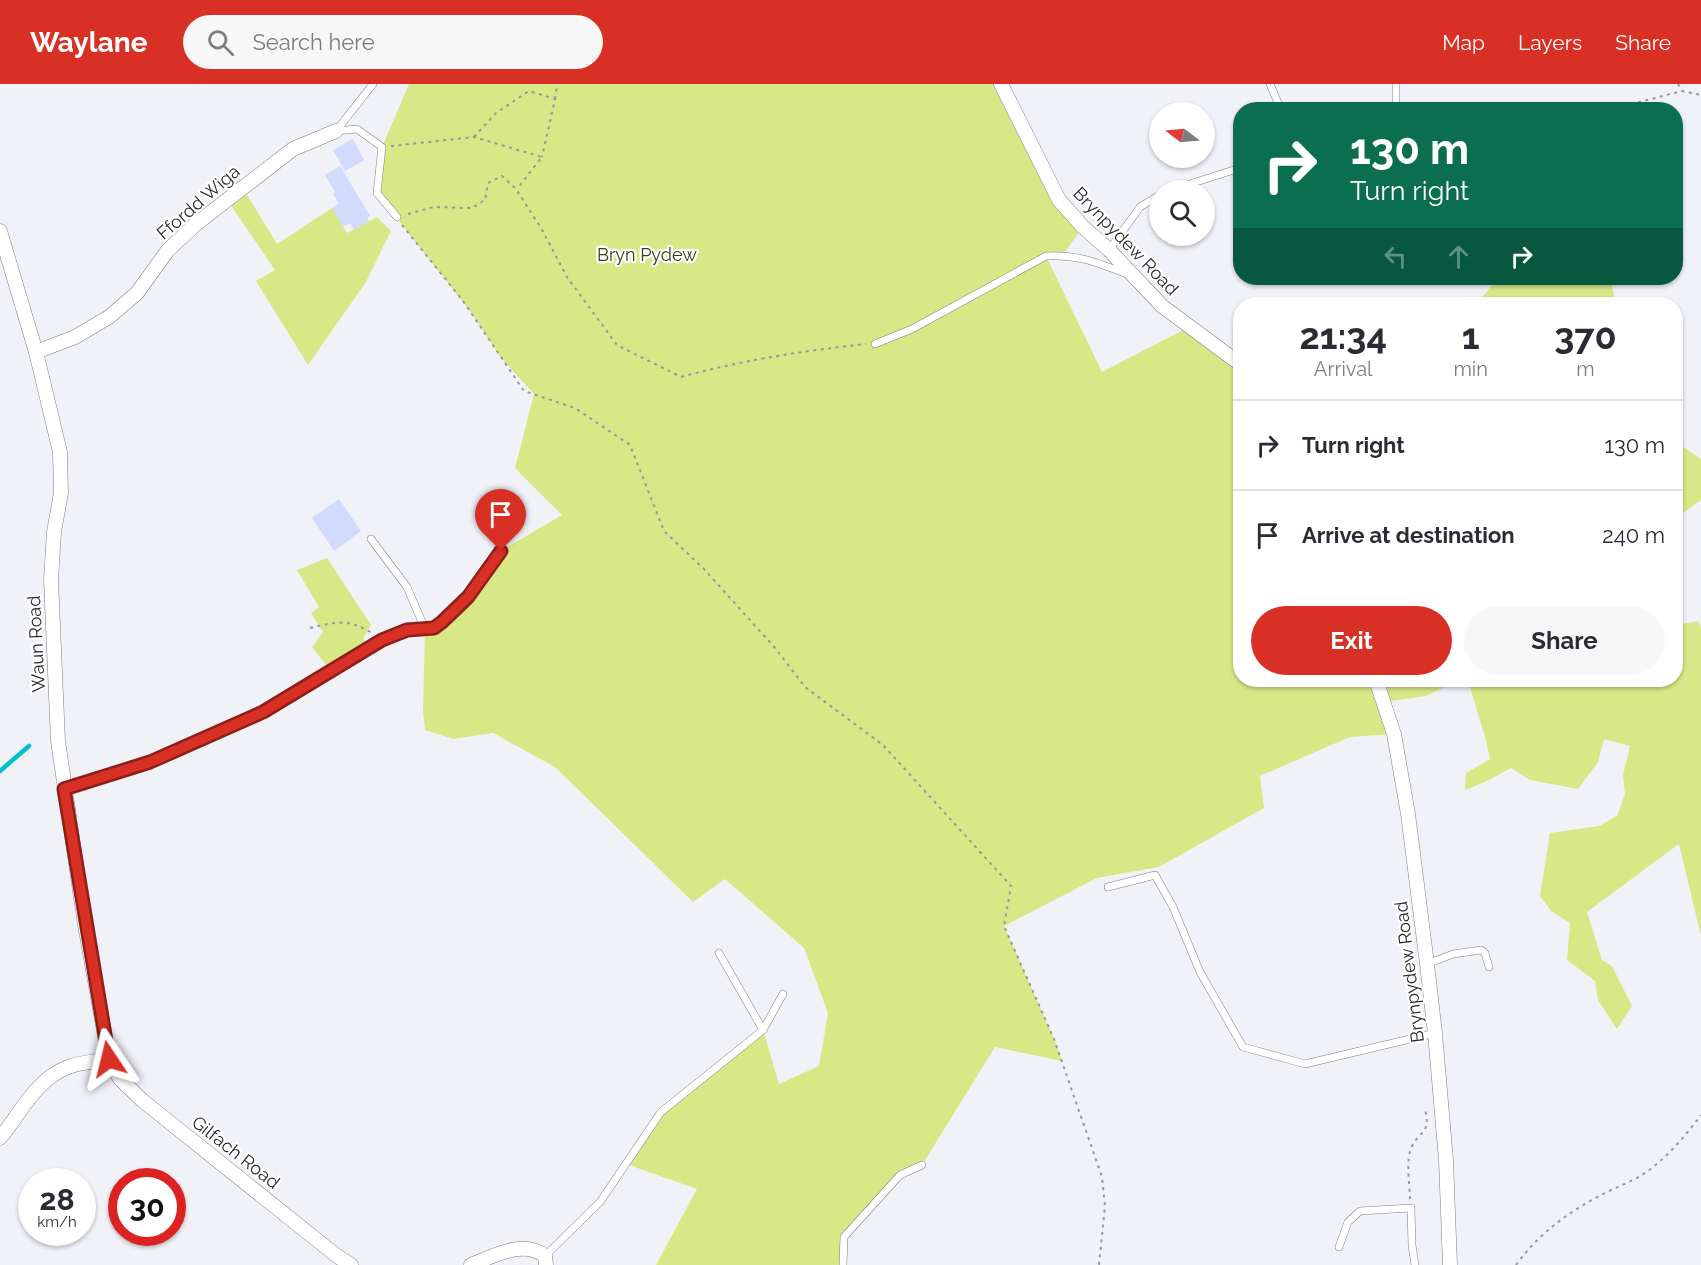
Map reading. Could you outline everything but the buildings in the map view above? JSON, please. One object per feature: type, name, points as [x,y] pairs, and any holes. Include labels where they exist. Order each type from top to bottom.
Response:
[{"type":"street","name":"Brynpydew Road","points":[[1001,84],[1059,200],[1162,306],[1233,359]]},
{"type":"street","name":"Ffordd Wiga","points":[[36,352],[75,337],[109,317],[136,293],[168,249],[196,224],[293,149],[336,131]]},
{"type":"street","name":"Waun Road","points":[[0,231],[36,352],[60,452],[62,493],[54,532],[51,580],[58,741],[109,1059]]},
{"type":"street","name":"Brynpydew Road","points":[[1378,687],[1394,734],[1408,814],[1427,964],[1446,1160],[1450,1265]]},
{"type":"street","points":[[0,1138],[28,1099],[48,1077],[69,1066],[109,1059]]},
{"type":"street","name":"Gilfach Road","points":[[109,1059],[120,1079],[142,1101],[351,1265]]},
{"type":"street","points":[[471,1265],[501,1253],[525,1248],[538,1250],[546,1260]]},
{"type":"lane","points":[[336,131],[373,84]]},
{"type":"lane","points":[[1270,84],[1278,102]]},
{"type":"lane","points":[[1396,84],[1396,102]]},
{"type":"lane","points":[[336,131],[357,129],[382,147],[377,194],[396,218]]},
{"type":"lane","points":[[1202,180],[1233,170]]},
{"type":"lane","points":[[1109,250],[1140,207],[1149,202]]},
{"type":"lane","points":[[875,344],[912,329],[1046,256],[1081,257],[1134,276]]},
{"type":"lane","points":[[371,539],[407,587],[425,629]]},
{"type":"lane","points":[[64,789],[150,762],[263,712],[382,640],[407,630],[434,628],[468,597],[501,551]]},
{"type":"lane","points":[[1108,887],[1155,875],[1173,908],[1200,972],[1243,1047],[1305,1064],[1435,1033]]},
{"type":"lane","points":[[1427,964],[1453,954],[1481,950],[1485,954],[1489,968]]},
{"type":"lane","points":[[719,953],[763,1030]]},
{"type":"lane","points":[[546,1260],[600,1202],[661,1112],[763,1030],[783,994]]},
{"type":"lane","points":[[843,1265],[844,1237],[900,1175],[922,1165]]},
{"type":"lane","points":[[1339,1247],[1348,1222],[1360,1211],[1411,1208],[1415,1265]]},
{"type":"path","points":[[516,189],[542,157],[557,84]]},
{"type":"path","points":[[1678,84],[1682,91]]},
{"type":"path","points":[[474,137],[496,113],[529,91],[555,99]]},
{"type":"path","points":[[1640,102],[1682,91],[1701,95]]},
{"type":"path","points":[[382,147],[474,137],[542,157]]},
{"type":"path","points":[[875,344],[798,351],[730,364],[681,377],[617,345],[567,277],[516,189],[502,176],[488,183],[485,200],[472,208],[434,207],[396,218],[463,301],[524,391],[575,408],[630,445],[664,531],[712,578],[776,649],[806,687],[883,744],[1011,886],[1004,926],[1054,1039],[1102,1177],[1105,1206],[1099,1265]]},
{"type":"path","points":[[310,628],[340,621],[364,629],[382,640]]},
{"type":"path","points":[[1411,1208],[1409,1160],[1412,1147],[1425,1131],[1428,1119],[1425,1109]]},
{"type":"path","points":[[1516,1265],[1561,1219],[1636,1178],[1664,1157],[1687,1134],[1701,1115]]},
{"type":"green space","name":"Bryn Pydew","points":[[409,84],[1001,84],[1059,200],[1083,227],[1063,255],[1046,256],[1102,372],[1189,327],[1233,359],[1233,687],[1445,687],[1426,696],[1384,702],[1394,734],[1350,737],[1260,776],[1264,808],[1159,867],[1097,878],[1004,926],[1062,1061],[995,1047],[922,1165],[900,1175],[844,1237],[847,1265],[656,1265],[697,1189],[626,1164],[661,1112],[763,1030],[779,1084],[819,1066],[828,1013],[804,948],[725,879],[693,902],[555,767],[493,733],[453,739],[425,730],[423,710],[425,629],[442,622],[468,597],[501,551],[562,515],[515,468],[534,394],[501,358],[470,311],[377,193],[382,147]]},
{"type":"green space","points":[[246,193],[277,244],[332,208],[347,233],[377,217],[391,231],[366,282],[308,365],[256,281],[275,270],[230,204]]},
{"type":"green space","points":[[1493,285],[1612,285],[1614,297],[1482,297]]},
{"type":"green space","points":[[1683,447],[1701,459],[1701,500],[1683,513]]},
{"type":"green space","points":[[327,558],[371,625],[364,637],[365,645],[326,665],[312,647],[323,632],[311,613],[319,607],[297,570]]},
{"type":"green space","points":[[1699,621],[1701,630],[1701,936],[1679,844],[1587,912],[1602,960],[1612,966],[1632,1006],[1617,1029],[1598,1000],[1595,981],[1567,960],[1570,923],[1551,911],[1540,896],[1550,833],[1599,826],[1617,816],[1625,794],[1623,775],[1630,746],[1604,739],[1598,762],[1578,789],[1530,780],[1511,768],[1465,790],[1466,773],[1490,759],[1470,687],[1683,687],[1683,624]]},
{"type":"waterway","points":[[0,771],[29,746]]},
{"type":"route","points":[[109,1059],[64,789],[150,762],[263,712],[396,633],[434,628],[468,597],[501,551]]}]
